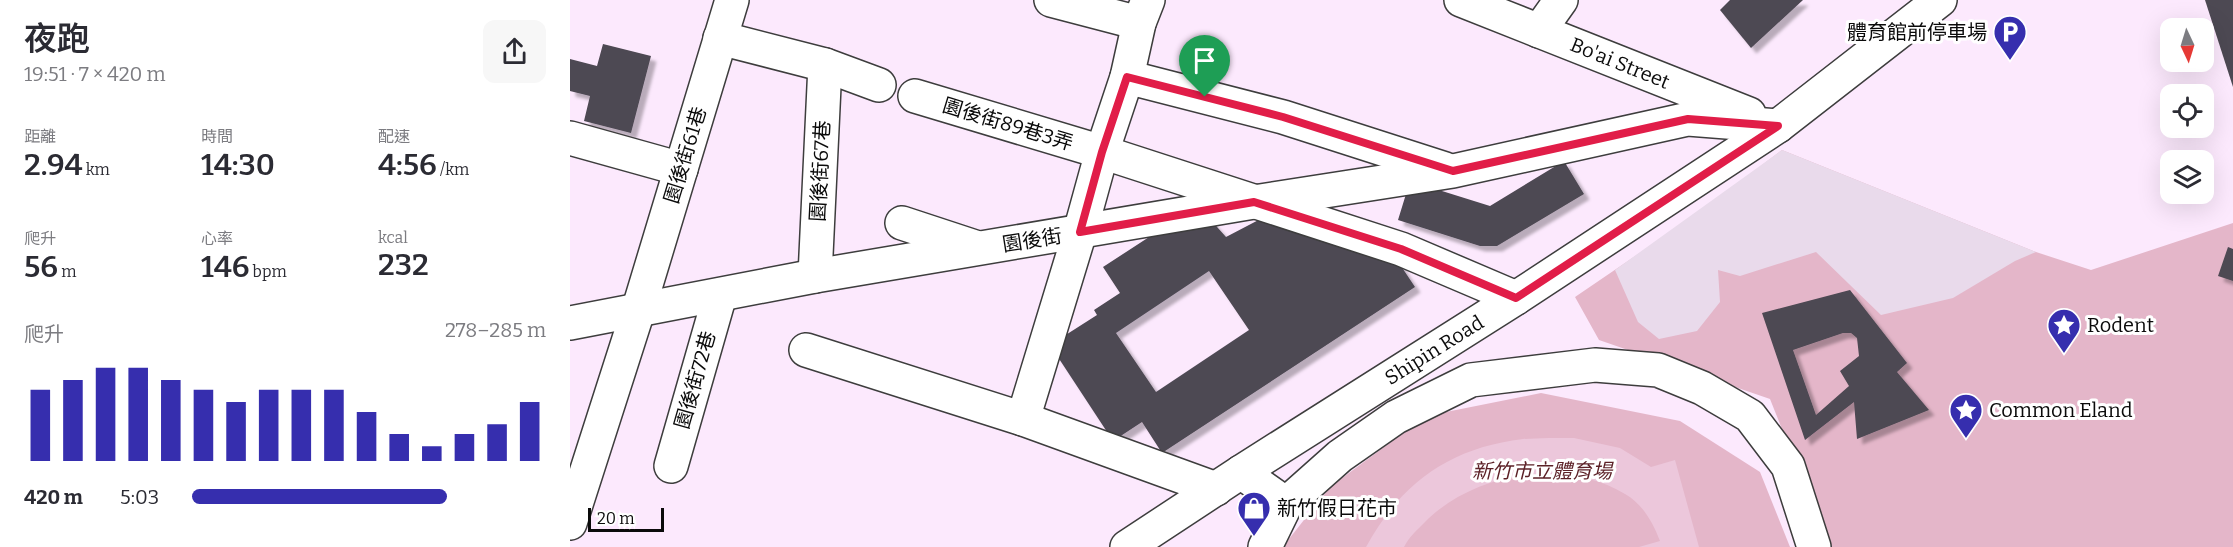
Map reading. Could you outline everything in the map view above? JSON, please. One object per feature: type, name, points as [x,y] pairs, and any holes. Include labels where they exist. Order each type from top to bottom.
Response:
[{"type":"street","name":"園後街61巷","points":[[570,523],[638,311],[732,0]]},
{"type":"street","points":[[1023,419],[1102,152],[1127,77],[1143,12],[1051,0]]},
{"type":"street","name":"Bo'ai Street","points":[[1461,0],[1778,126]]},
{"type":"street","points":[[1539,31],[1561,0]]},
{"type":"street","name":"Shipin Road","points":[[1127,547],[1228,480],[1516,298],[1778,126],[1940,0]]},
{"type":"street","points":[[720,38],[825,65],[879,85]]},
{"type":"street","name":"園後街67巷","points":[[814,276],[825,65]]},
{"type":"street","points":[[1127,77],[1283,117],[1453,171]]},
{"type":"street","name":"園後街89巷3弄","points":[[915,96],[1102,152],[1401,249],[1516,298]]},
{"type":"street","name":"園後街","points":[[570,323],[814,276],[1453,171],[1688,119],[1778,126]]},
{"type":"street","points":[[570,138],[681,169]]},
{"type":"street","points":[[902,223],[979,249]]},
{"type":"street","name":"園後街72巷","points":[[671,466],[720,295]]},
{"type":"street","points":[[806,350],[1023,419],[1228,480],[1286,504]]},
{"type":"street","points":[[1264,547],[1286,504],[1340,456],[1396,417],[1471,380],[1595,365],[1658,370],[1702,388],[1750,416],[1788,466],[1814,547]]},
{"type":"green space","points":[[1782,150],[2036,252],[2091,270],[2233,223],[2233,547],[1829,547],[1770,399],[1599,340],[1575,297],[1697,214]]},
{"type":"green space","name":"新竹市立體育場","points":[[1541,393],[1680,421],[1760,472],[1790,547],[1285,547],[1285,544],[1330,487],[1426,416]]},
{"type":"green space","points":[[1574,438],[1620,448],[1651,467],[1675,460],[1699,547],[1639,547],[1660,541],[1647,515],[1631,498],[1601,483],[1575,476],[1548,474],[1521,476],[1494,482],[1468,492],[1445,505],[1425,522],[1404,547],[1366,547],[1395,504],[1430,472],[1450,460],[1496,444],[1523,439]]},
{"type":"shaded area","points":[[1782,150],[2036,252],[2015,261],[1953,298],[1881,315],[1816,252],[1740,276],[1718,270],[1720,302],[1697,331],[1659,339],[1638,322],[1615,270]]},
{"type":"building","points":[[1730,0],[1803,0],[1751,48],[1720,10]]},
{"type":"building","points":[[2205,0],[2233,0],[2233,87],[2214,28],[2214,18],[2211,18]]},
{"type":"building","points":[[603,44],[651,56],[631,133],[584,121],[590,96],[570,91],[570,59],[597,66]]},
{"type":"building","points":[[1564,161],[1584,194],[1497,246],[1480,246],[1398,220],[1410,181],[1490,206]]},
{"type":"building","points":[[1270,214],[1391,251],[1415,287],[1162,453],[1142,422],[1113,441],[1050,345],[1097,315],[1094,310],[1120,293],[1103,267],[1163,228],[1209,218],[1226,237]],"holes":[[[1209,271],[1249,330],[1156,392],[1116,333]]]},
{"type":"building","points":[[2228,247],[2233,249],[2233,281],[2218,276]]},
{"type":"building","points":[[1850,290],[1907,363],[1897,372],[1929,410],[1857,439],[1854,402],[1805,440],[1762,313]],"holes":[[[1843,333],[1851,333],[1857,338],[1859,356],[1840,371],[1849,386],[1816,415],[1793,350]]]},
{"type":"place","name":"體育館前停車場","points":[[2010,61]]},
{"type":"place","name":"Rodent","points":[[2064,354]]},
{"type":"place","name":"Common Eland","points":[[1966,439]]},
{"type":"place","name":"新竹假日花市","points":[[1254,537]]},
{"type":"route","points":[[1127,77],[1205,97],[1283,117],[1453,171],[1688,119],[1778,126],[1516,298],[1401,249],[1254,202],[1080,232],[1102,152],[1127,77]]}]
